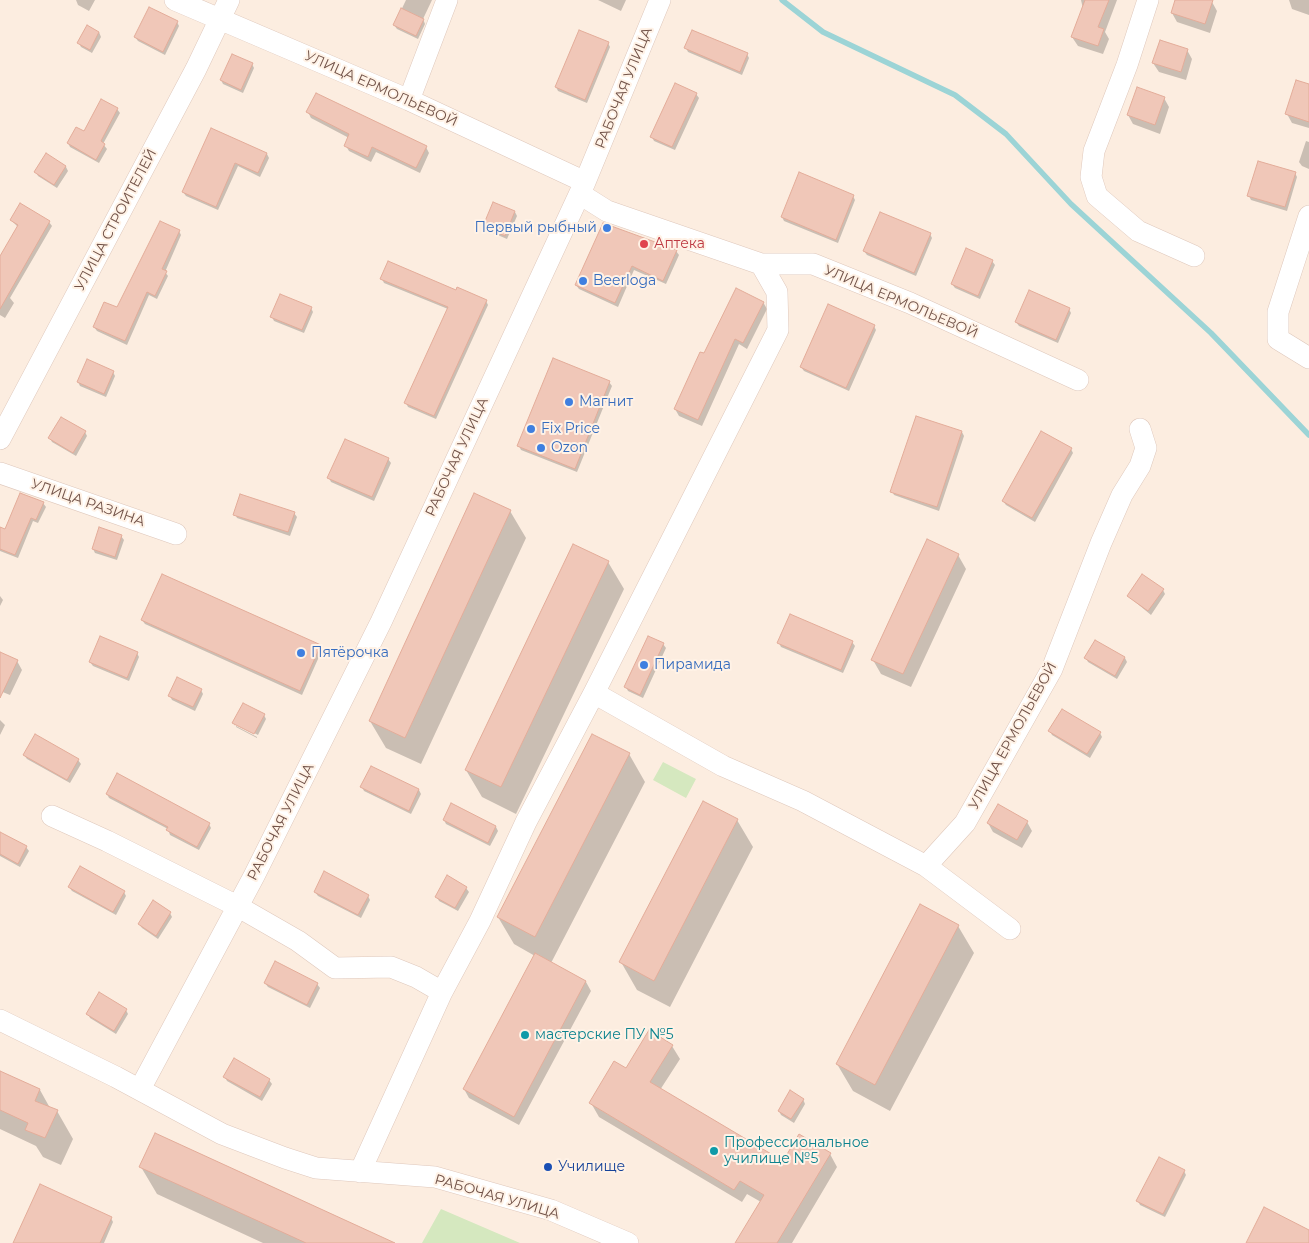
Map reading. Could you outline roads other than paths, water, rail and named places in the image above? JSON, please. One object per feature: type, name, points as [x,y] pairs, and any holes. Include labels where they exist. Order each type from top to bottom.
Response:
[{"type":"street","name":"УЛИЦА ЕРМОЛЬЕВОЙ","points":[[174,0],[409,100],[583,188],[607,211],[761,264],[813,264],[910,303],[1078,380]]},
{"type":"street","name":"УЛИЦА СТРОИТЕЛЕЙ","points":[[0,438],[221,20],[229,0]]},
{"type":"street","points":[[409,100],[447,0]]},
{"type":"street","name":"РАБОЧАЯ УЛИЦА","points":[[140,1089],[254,876],[381,622],[583,188],[660,0]]},
{"type":"street","points":[[1148,0],[1128,65],[1094,151],[1091,177],[1096,196],[1138,231],[1194,256]]},
{"type":"street","points":[[1309,216],[1278,312],[1278,340],[1309,358]]},
{"type":"street","points":[[360,1172],[442,992],[480,921],[526,822],[594,693],[778,330],[777,292],[761,264]]},
{"type":"street","name":"УЛИЦА ЕРМОЛЬЕВОЙ","points":[[926,866],[965,823],[1052,669],[1101,543],[1122,495],[1140,466],[1146,448],[1140,429]]},
{"type":"street","name":"УЛИЦА РАЗИНА","points":[[0,473],[176,534]]},
{"type":"street","points":[[594,693],[723,766],[803,801],[926,866],[1010,929]]},
{"type":"street","points":[[52,816],[107,841],[237,906],[298,941],[335,968],[391,967],[416,976],[442,992]]},
{"type":"street","name":"РАБОЧАЯ УЛИЦА","points":[[0,1020],[140,1089],[222,1134],[284,1158],[316,1168],[435,1177],[551,1210],[628,1243]]},
{"type":"waterway","points":[[782,0],[823,32],[955,95],[1006,134],[1071,204],[1211,333],[1309,435]]},
{"type":"place","name":"Первый рыбный","points":[[607,228]]},
{"type":"place","name":"Аптека","points":[[644,244]]},
{"type":"place","name":"Beerloga","points":[[583,281]]},
{"type":"place","name":"Магнит","points":[[569,402]]},
{"type":"place","name":"Fix Price","points":[[531,429]]},
{"type":"place","name":"Ozon","points":[[541,448]]},
{"type":"place","name":"Пятёрочка","points":[[301,653]]},
{"type":"place","name":"Пирамида","points":[[644,665]]},
{"type":"place","name":"мастерские ПУ №5","points":[[525,1035]]},
{"type":"place","name":"Профессиональное училище №5","points":[[714,1151]]},
{"type":"place","name":"Училище","points":[[548,1167]]}]
